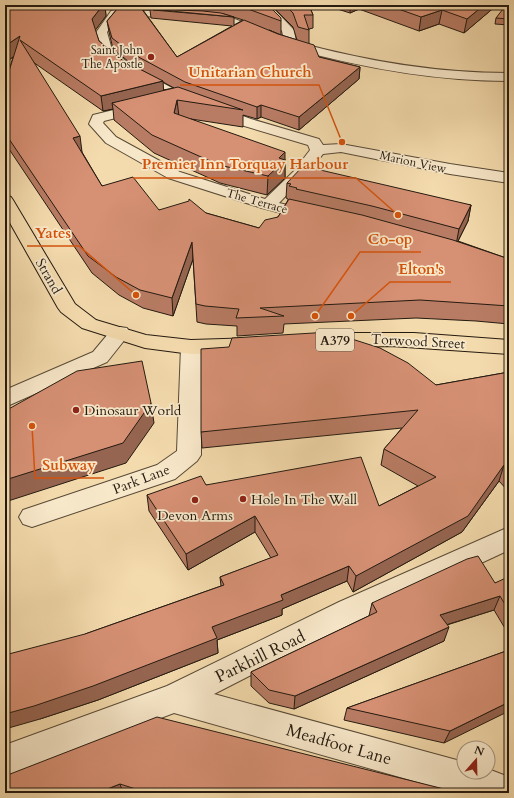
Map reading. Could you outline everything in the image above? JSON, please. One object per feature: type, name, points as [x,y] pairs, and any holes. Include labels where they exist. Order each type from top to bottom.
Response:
[{"type":"main road","name":"Strand","points":[[5,200],[68,308],[89,324],[120,333]]},
{"type":"main road","points":[[120,333],[145,341],[191,347],[280,343]]},
{"type":"main road","name":"Torwood Street","points":[[303,342],[356,338],[466,343],[509,347]]},
{"type":"street","points":[[261,5],[268,8],[288,30],[290,44]]},
{"type":"street","points":[[268,206],[318,150],[314,142],[246,122],[180,98],[129,70],[106,51],[101,32],[112,13],[187,14],[224,18],[290,44],[326,54],[408,70],[481,78],[509,77]]},
{"type":"street","name":"The Terrace","points":[[180,98],[98,118],[96,124],[111,140],[174,175],[268,206],[327,219]]},
{"type":"street","name":"Marion View","points":[[318,150],[341,148],[450,169],[509,178]]},
{"type":"street","points":[[5,399],[100,357],[120,333]]},
{"type":"street","name":"Park Lane","points":[[32,517],[166,472],[189,455],[191,347]]},
{"type":"street","name":"Parkhill Road","points":[[5,761],[174,698],[349,611],[509,538]]},
{"type":"street","name":"Meadfoot Lane","points":[[174,698],[497,788],[503,793]]},
{"type":"building","points":[[5,5],[103,5],[92,19],[99,41],[122,60],[163,81],[101,96],[20,40],[80,136],[73,138],[102,186],[133,177],[159,210],[189,201],[189,199],[206,213],[259,228],[265,220],[278,217],[289,199],[362,215],[453,240],[509,259],[509,306],[420,300],[260,308],[284,316],[236,318],[239,309],[196,304],[192,242],[172,298],[140,290],[116,277],[88,256],[5,133],[5,84],[20,36],[5,46]]},
{"type":"building","points":[[237,5],[268,5],[281,18],[281,21]]},
{"type":"building","points":[[285,5],[309,5],[313,15],[304,15],[309,30],[298,27],[293,13]]},
{"type":"building","points":[[387,5],[484,5],[467,19],[442,10],[421,17]]},
{"type":"building","points":[[506,5],[509,5],[509,19],[496,18]]},
{"type":"building","points":[[118,8],[141,8],[177,57],[244,20],[278,34],[314,45],[319,57],[360,67],[299,117],[261,105],[257,107],[185,82],[133,54],[112,38],[107,21]]},
{"type":"building","points":[[150,9],[203,11],[221,13],[234,17]]},
{"type":"building","points":[[178,87],[243,110],[177,100],[174,113],[285,152],[279,158],[285,160],[268,176],[219,165],[152,135],[112,103]]},
{"type":"building","points":[[303,166],[471,205],[459,229],[289,186],[291,184],[287,183]]},
{"type":"building","points":[[330,332],[380,348],[408,363],[436,385],[509,372],[509,469],[504,465],[468,516],[356,576],[349,566],[281,595],[283,600],[212,627],[217,638],[93,686],[5,714],[5,655],[85,634],[224,585],[220,577],[278,555],[255,516],[186,554],[147,495],[201,476],[206,485],[361,457],[379,506],[436,477],[384,449],[418,410],[201,432],[201,349],[229,347],[232,338]]},
{"type":"building","points":[[142,361],[151,403],[123,443],[5,480],[5,411],[77,371]]},
{"type":"building","points":[[478,556],[495,583],[508,577],[509,611],[500,596],[440,615],[449,627],[295,696],[269,690],[251,672],[377,612],[372,603],[467,559]]},
{"type":"building","points":[[509,650],[509,702],[450,731],[347,708]]},
{"type":"building","points":[[157,717],[460,793],[148,793],[120,784],[97,793],[5,793],[5,776]]},
{"type":"place","name":"Saint John The Apostle","points":[[151,57]]},
{"type":"place","name":"Unitarian Church","points":[[342,142]]},
{"type":"place","name":"Premier Inn Torquay Harbour","points":[[398,215]]},
{"type":"place","name":"Yates","points":[[136,295]]},
{"type":"place","name":"Co-op","points":[[315,316]]},
{"type":"place","name":"Elton's","points":[[351,316]]},
{"type":"place","name":"Dinosaur World","points":[[76,410]]},
{"type":"place","name":"Subway","points":[[32,426]]},
{"type":"place","name":"Hole In The Wall","points":[[243,499]]},
{"type":"place","name":"Devon Arms","points":[[195,500]]}]
